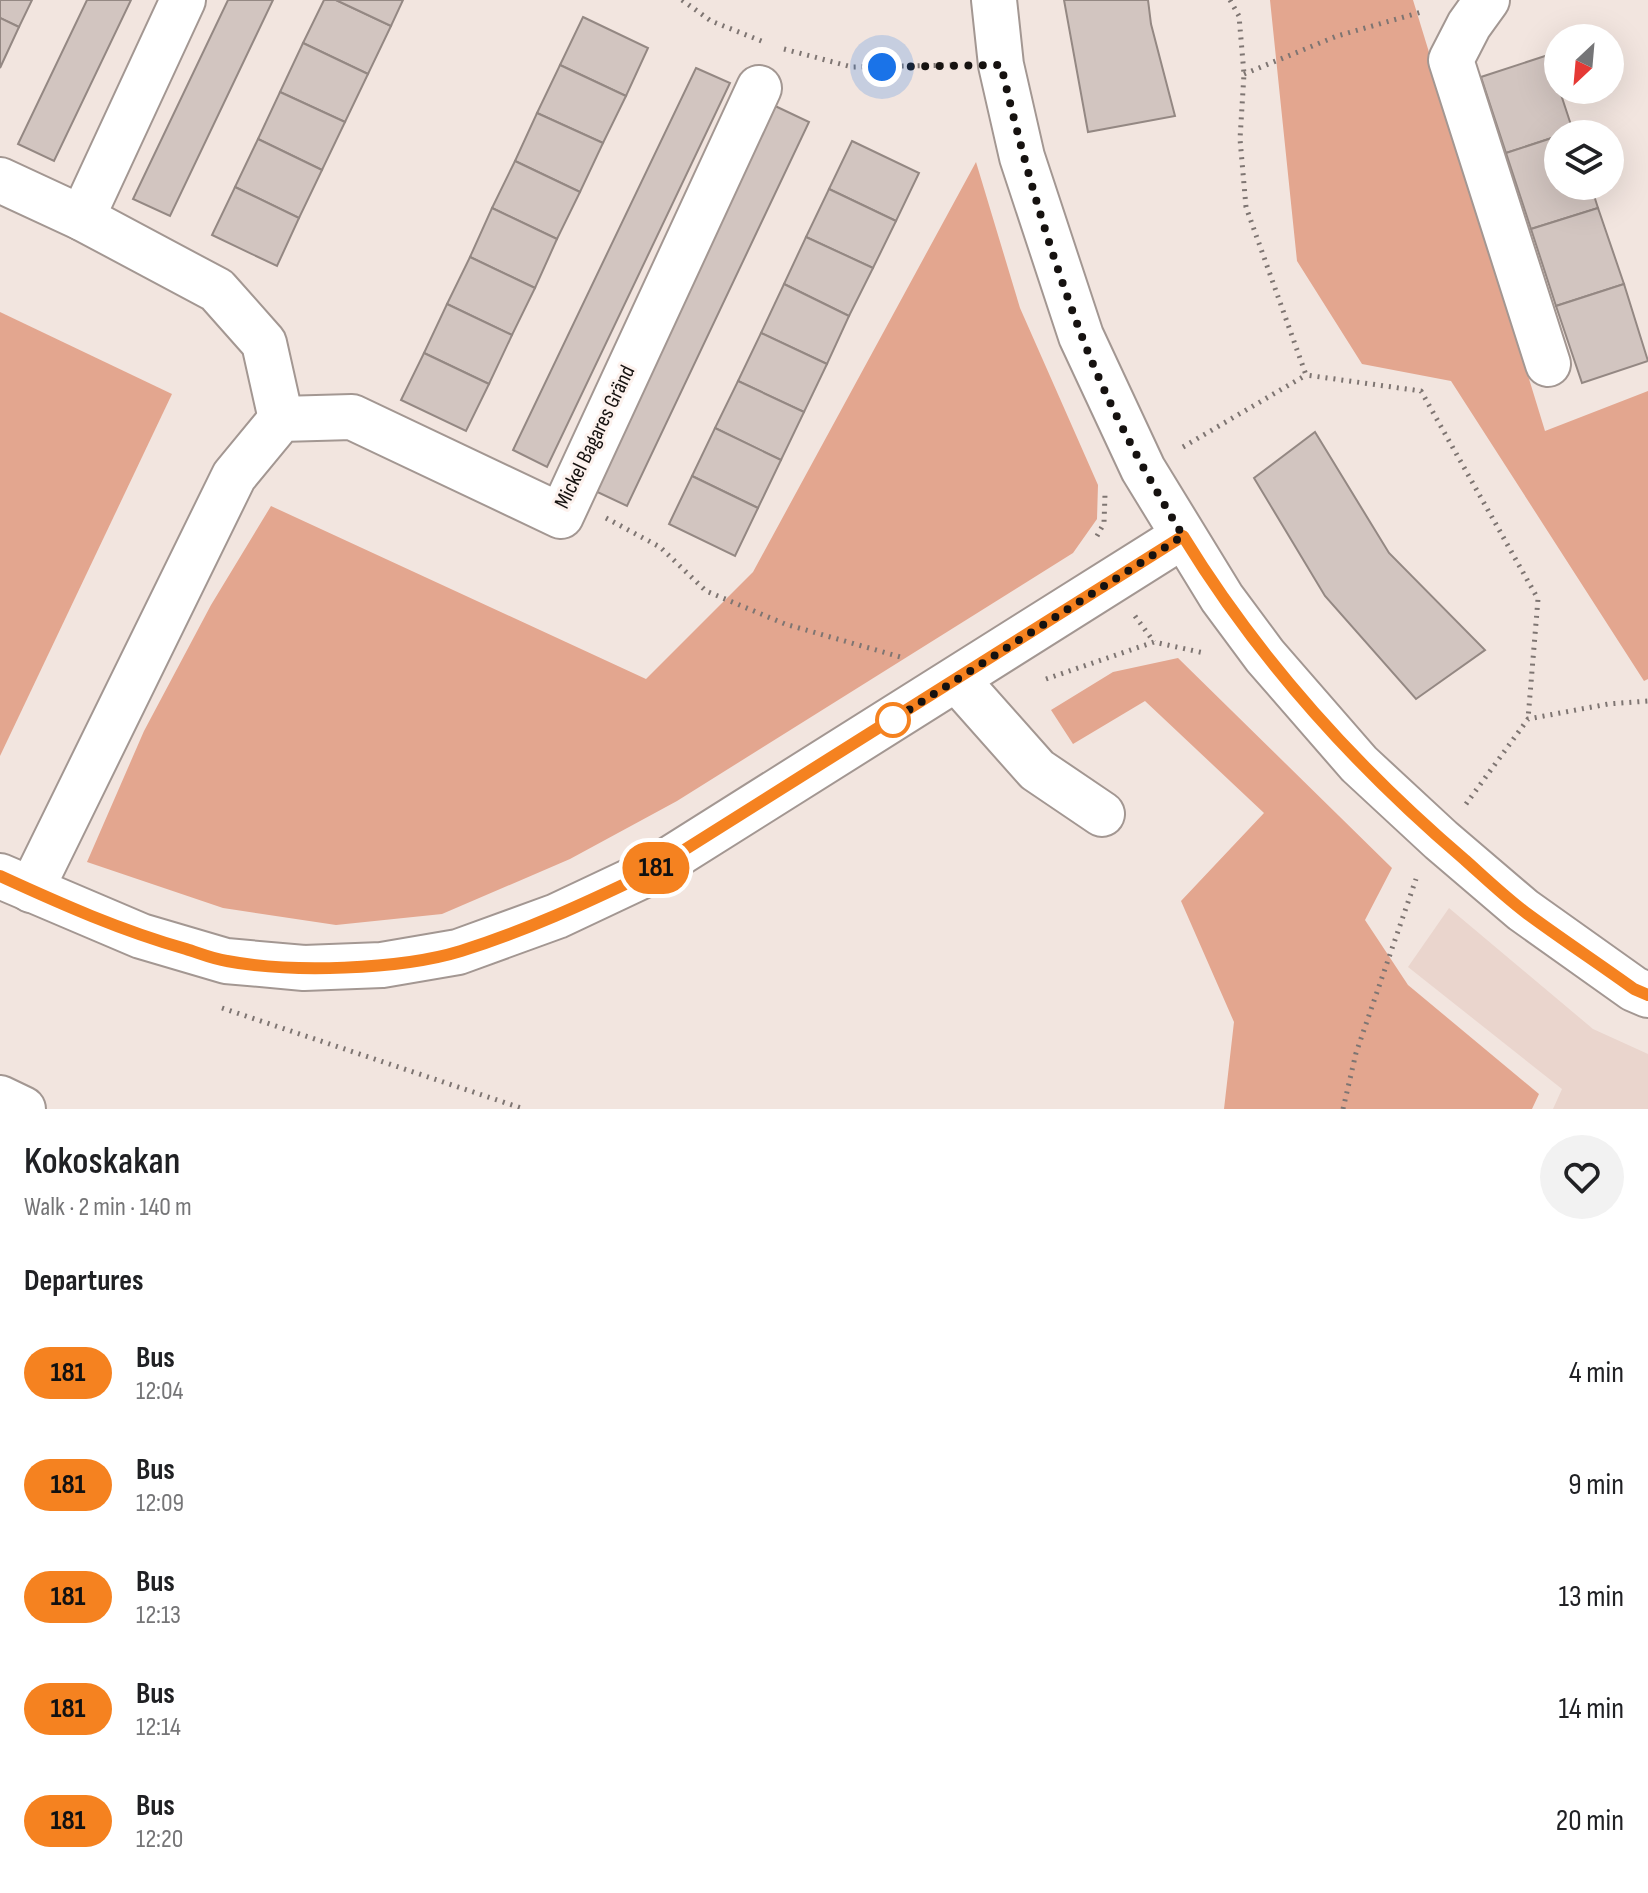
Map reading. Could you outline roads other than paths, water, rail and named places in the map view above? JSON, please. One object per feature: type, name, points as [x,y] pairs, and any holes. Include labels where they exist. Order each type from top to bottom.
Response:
[{"type":"street","points":[[82,218],[183,0]]},
{"type":"street","points":[[994,0],[1001,65],[1022,157],[1081,336],[1143,469],[1222,598],[1265,656],[1359,764],[1523,910],[1634,989],[1648,995]]},
{"type":"street","points":[[1487,0],[1469,25],[1451,60],[1548,364]]},
{"type":"street","name":"Mickel Bagares Gränd","points":[[281,419],[352,417],[561,516],[759,88]]},
{"type":"street","points":[[0,180],[82,218],[217,290],[264,343],[281,419],[234,476],[16,883],[141,936],[226,961],[304,968],[382,965],[458,952],[557,916],[646,874],[967,692],[1183,536]]},
{"type":"street","points":[[967,692],[1037,770],[1102,814]]},
{"type":"street","points":[[0,1098],[23,1109]]}]
